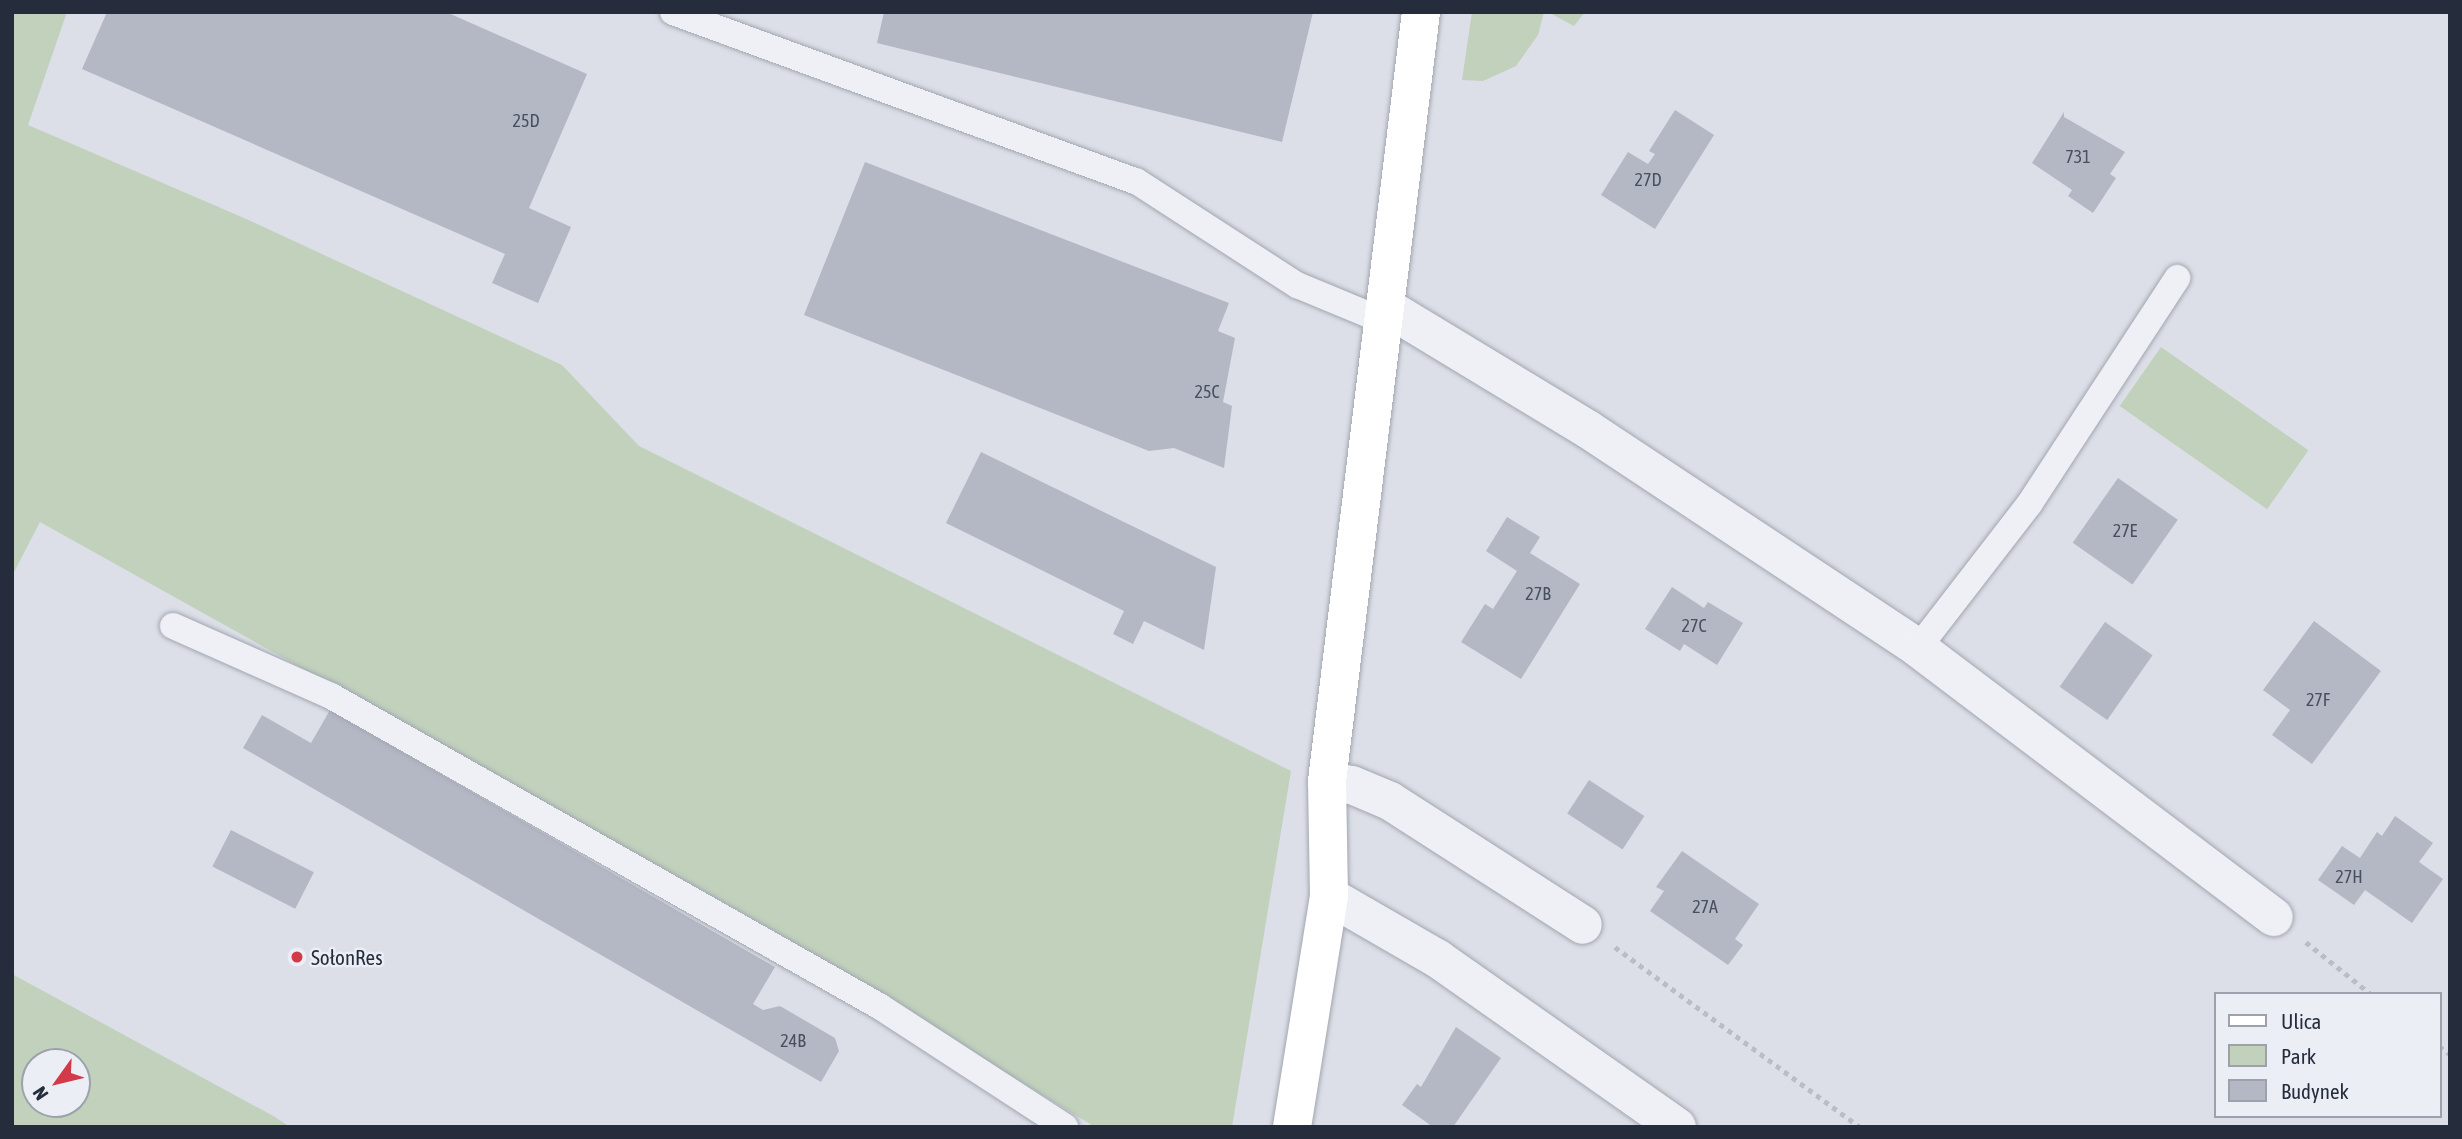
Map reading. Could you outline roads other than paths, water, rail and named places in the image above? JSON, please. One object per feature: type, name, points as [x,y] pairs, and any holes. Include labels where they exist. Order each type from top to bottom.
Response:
[{"type":"street","points":[[1292,1127],[1329,896],[1327,781],[1421,12]]},
{"type":"street","points":[[1385,314],[1589,430],[1918,648],[2274,917]]},
{"type":"street","points":[[1327,781],[1352,785],[1390,801],[1583,925]]},
{"type":"street","points":[[1329,896],[1438,959],[1677,1127]]},
{"type":"lane","points":[[673,12],[1136,181],[1297,285],[1385,314]]},
{"type":"lane","points":[[1918,648],[2030,503],[2177,278]]},
{"type":"lane","points":[[173,626],[343,703],[880,1006],[1065,1127]]},
{"type":"place","name":"SołonRes","points":[[297,957]]}]
